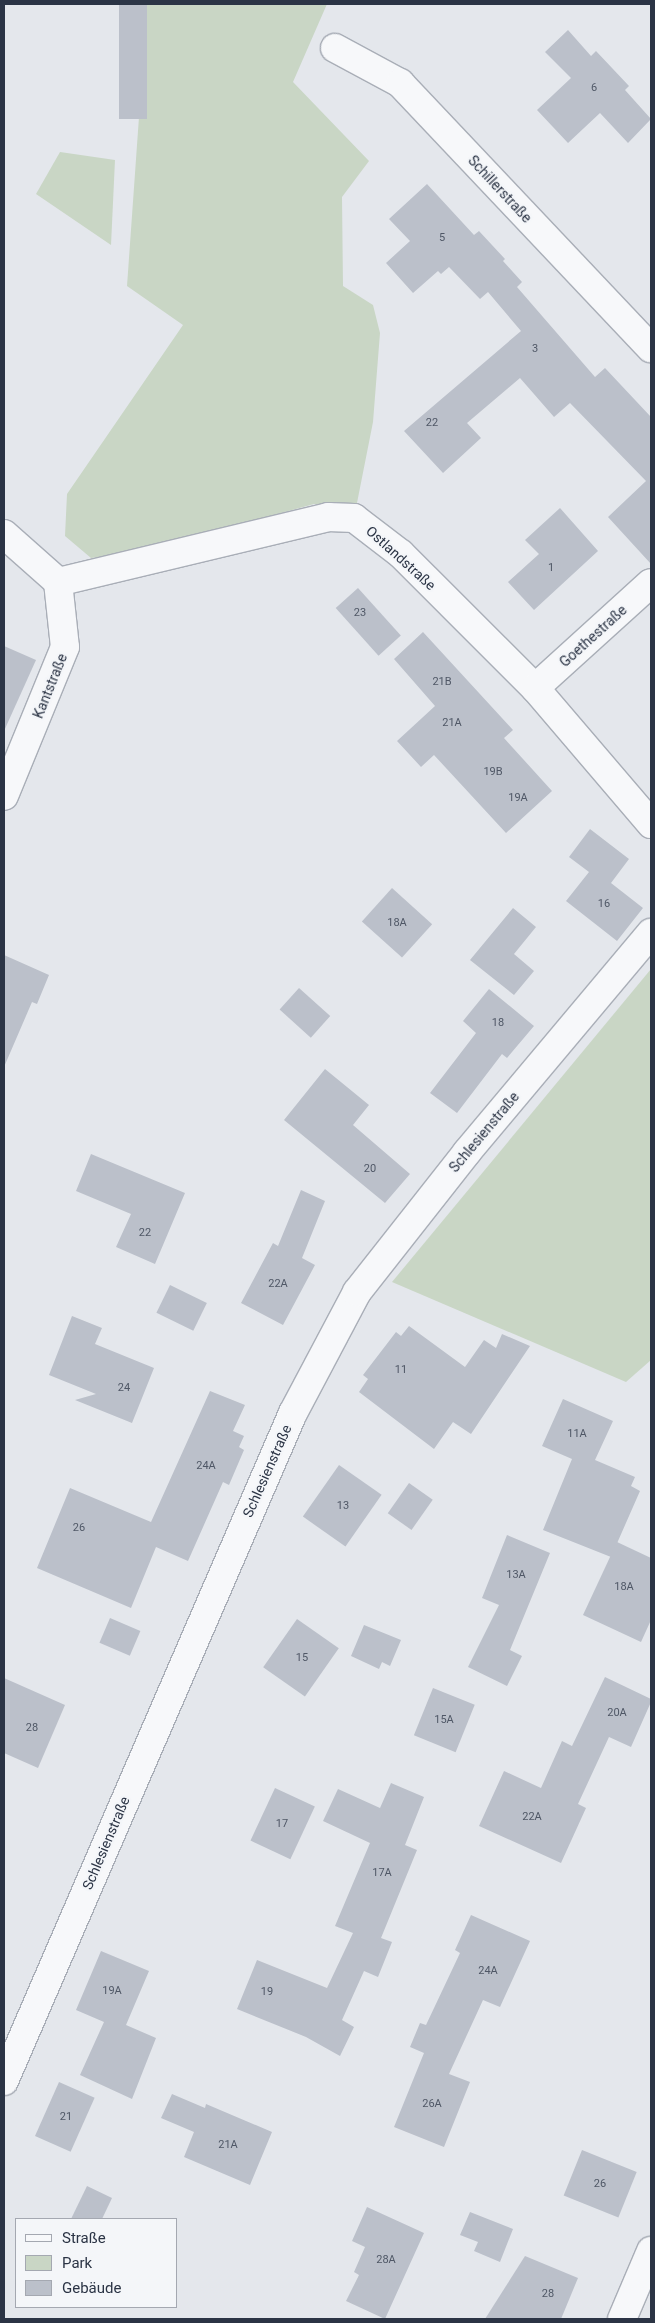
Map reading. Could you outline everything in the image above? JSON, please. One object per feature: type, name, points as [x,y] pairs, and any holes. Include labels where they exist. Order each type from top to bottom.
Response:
[{"type":"street","name":"Schillerstraße","points":[[335,48],[400,83],[651,348]]},
{"type":"street","name":"Ostlandstraße","points":[[58,582],[328,517],[354,518],[402,554],[535,688],[651,824]]},
{"type":"street","points":[[4,534],[58,582]]},
{"type":"street","name":"Kantstraße","points":[[4,796],[66,647],[58,582]]},
{"type":"street","name":"Goethestraße","points":[[535,688],[651,583]]},
{"type":"street","name":"Schlesienstraße","points":[[4,2081],[293,1413],[357,1292],[468,1152],[651,933]]},
{"type":"street","points":[[622,2319],[651,2251]]},
{"type":"green space","points":[[147,4],[327,4],[293,82],[369,161],[342,197],[343,286],[373,305],[380,333],[373,422],[356,508],[314,504],[139,552],[91,558],[65,536],[67,494],[183,325],[127,286]]},
{"type":"green space","points":[[60,152],[115,160],[111,245],[36,194]]},
{"type":"green space","points":[[651,969],[651,1360],[626,1382],[392,1282]]},
{"type":"building","points":[[119,4],[147,4],[147,119],[119,119]]},
{"type":"building","points":[[568,30],[591,56],[596,51],[629,86],[625,90],[651,119],[628,143],[600,113],[568,143],[537,110],[571,78],[545,52]]},
{"type":"building","points":[[427,184],[474,235],[479,231],[505,259],[503,261],[522,282],[517,287],[595,377],[605,368],[651,417],[651,564],[608,517],[646,481],[570,403],[554,417],[520,378],[467,423],[481,438],[443,473],[404,431],[521,331],[488,292],[480,299],[449,267],[441,274],[438,271],[413,293],[386,263],[410,241],[389,219]]},
{"type":"building","points":[[560,508],[598,551],[534,610],[508,582],[539,554],[525,540]]},
{"type":"building","points":[[358,588],[401,636],[379,656],[336,608]]},
{"type":"building","points":[[423,632],[513,730],[504,738],[552,791],[506,833],[434,755],[421,767],[397,741],[435,706],[394,659]]},
{"type":"building","points":[[4,646],[36,660],[4,731]]},
{"type":"building","points":[[590,829],[629,859],[611,883],[643,908],[617,941],[566,901],[589,872],[569,857]]},
{"type":"building","points":[[392,888],[432,924],[402,958],[362,921]]},
{"type":"building","points":[[513,908],[536,927],[514,954],[534,971],[514,995],[470,960]]},
{"type":"building","points":[[4,955],[49,975],[37,1004],[32,1002],[4,1067]]},
{"type":"building","points":[[299,988],[330,1016],[311,1038],[280,1010]]},
{"type":"building","points":[[489,989],[534,1026],[507,1058],[502,1054],[457,1113],[430,1093],[476,1033],[463,1021]]},
{"type":"building","points":[[325,1069],[369,1105],[353,1125],[410,1174],[385,1203],[284,1120]]},
{"type":"building","points":[[91,1154],[185,1193],[155,1264],[116,1247],[131,1214],[76,1191]]},
{"type":"building","points":[[301,1190],[325,1201],[302,1258],[315,1265],[283,1325],[241,1303],[273,1243],[278,1246]]},
{"type":"building","points":[[170,1285],[207,1303],[193,1331],[156,1313]]},
{"type":"building","points":[[72,1316],[102,1328],[95,1344],[154,1368],[132,1423],[75,1400],[96,1394],[49,1375]]},
{"type":"building","points":[[409,1326],[465,1367],[484,1340],[496,1348],[502,1334],[530,1346],[471,1434],[453,1422],[434,1449],[359,1392],[368,1379],[363,1375],[396,1332],[401,1336]]},
{"type":"building","points":[[210,1391],[245,1405],[233,1431],[244,1436],[239,1447],[244,1450],[229,1485],[223,1482],[188,1561],[156,1547],[131,1608],[37,1568],[70,1488],[151,1522]]},
{"type":"building","points":[[563,1399],[613,1421],[595,1460],[635,1477],[631,1486],[640,1491],[611,1557],[543,1530],[572,1459],[542,1446]]},
{"type":"building","points":[[339,1465],[382,1495],[345,1546],[303,1517]]},
{"type":"building","points":[[409,1483],[433,1500],[412,1530],[388,1513]]},
{"type":"building","points":[[507,1535],[550,1553],[510,1650],[522,1656],[507,1686],[468,1667],[499,1605],[482,1598]]},
{"type":"building","points":[[617,1542],[651,1558],[651,1620],[641,1642],[583,1615]]},
{"type":"building","points":[[110,1618],[140,1631],[130,1656],[99,1643]]},
{"type":"building","points":[[297,1619],[339,1648],[305,1697],[263,1667]]},
{"type":"building","points":[[364,1625],[401,1640],[390,1666],[382,1662],[379,1669],[351,1656]]},
{"type":"building","points":[[605,1677],[651,1699],[651,1702],[631,1747],[609,1737],[578,1804],[586,1808],[561,1863],[479,1826],[504,1771],[541,1788],[562,1741],[572,1746]]},
{"type":"building","points":[[4,1678],[65,1705],[38,1768],[4,1753]]},
{"type":"building","points":[[433,1688],[475,1705],[456,1752],[414,1735]]},
{"type":"building","points":[[391,1783],[424,1797],[405,1845],[417,1850],[381,1938],[392,1942],[378,1977],[364,1971],[342,2020],[354,2027],[340,2056],[306,2037],[237,2009],[257,1960],[327,1988],[353,1933],[335,1926],[370,1843],[323,1821],[338,1789],[380,1808]]},
{"type":"building","points":[[275,1788],[315,1807],[290,1859],[250,1841]]},
{"type":"building","points":[[471,1915],[530,1941],[500,2007],[483,2000],[449,2074],[470,2082],[444,2147],[394,2127],[424,2053],[410,2047],[420,2023],[426,2025],[460,1953],[455,1950]]},
{"type":"building","points":[[101,1951],[149,1971],[126,2025],[156,2038],[132,2099],[80,2075],[104,2022],[76,2010]]},
{"type":"building","points":[[59,2082],[95,2098],[71,2152],[35,2136]]},
{"type":"building","points":[[172,2094],[205,2108],[206,2104],[272,2132],[250,2185],[184,2157],[194,2132],[161,2118]]},
{"type":"building","points":[[582,2150],[637,2172],[618,2218],[564,2195]]},
{"type":"building","points":[[87,2186],[112,2198],[102,2218],[71,2218]]},
{"type":"building","points":[[367,2207],[424,2233],[385,2319],[346,2301],[359,2275],[354,2272],[365,2247],[352,2241]]},
{"type":"building","points":[[470,2212],[513,2229],[500,2262],[474,2251],[478,2242],[460,2235]]},
{"type":"building","points":[[525,2256],[578,2278],[561,2319],[485,2319]]}]
